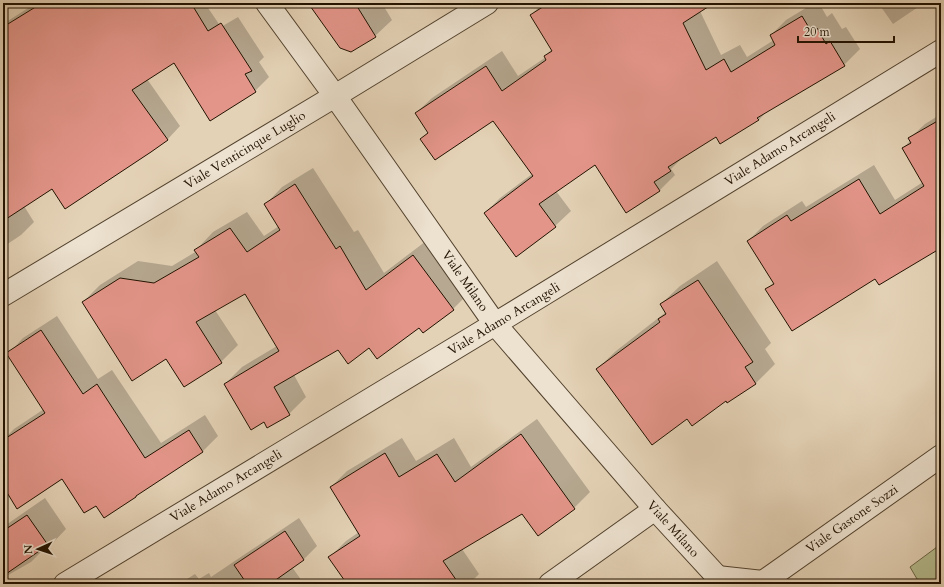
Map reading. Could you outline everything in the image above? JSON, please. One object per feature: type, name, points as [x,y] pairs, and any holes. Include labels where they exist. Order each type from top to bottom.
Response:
[{"type":"street","name":"Viale Milano","points":[[266,3],[335,96],[496,324],[655,509],[721,580],[763,583]]},
{"type":"street","name":"Viale Venticinque Luglio","points":[[3,295],[487,3]]},
{"type":"street","name":"Viale Adamo Arcangeli","points":[[64,584],[496,324],[941,51]]},
{"type":"street","name":"Viale Gastone Sozzi","points":[[763,583],[941,456]]},
{"type":"street","points":[[550,584],[655,509]]},
{"type":"green space","points":[[941,544],[941,584],[920,584],[910,567]]},
{"type":"building","points":[[42,3],[191,3],[208,31],[221,23],[252,71],[245,74],[256,92],[210,121],[174,63],[132,90],[168,140],[65,209],[52,189],[3,221],[3,27]]},
{"type":"building","points":[[308,3],[355,3],[376,37],[351,52],[340,48]]},
{"type":"building","points":[[549,3],[714,3],[683,23],[706,70],[724,59],[731,72],[775,45],[770,35],[802,16],[811,31],[817,28],[826,44],[830,41],[845,66],[757,118],[759,120],[720,144],[716,137],[668,167],[671,171],[654,182],[660,191],[626,213],[595,165],[539,204],[556,227],[516,257],[484,213],[533,176],[493,121],[435,160],[420,139],[428,133],[415,113],[486,66],[502,91],[546,60],[544,56],[552,51],[530,15]]},
{"type":"building","points":[[941,119],[941,248],[879,285],[875,279],[792,331],[765,289],[774,284],[747,241],[787,215],[791,221],[859,179],[880,214],[924,186],[902,148],[911,143],[908,138]]},
{"type":"building","points":[[295,184],[336,249],[340,246],[366,290],[413,255],[454,310],[423,333],[419,328],[377,359],[369,348],[348,364],[338,350],[274,387],[290,415],[267,428],[264,422],[251,430],[224,384],[279,351],[245,294],[196,322],[222,363],[184,387],[166,359],[132,381],[82,302],[120,278],[154,283],[199,257],[194,250],[230,228],[247,252],[280,230],[264,204]]},
{"type":"building","points":[[698,280],[753,362],[745,367],[756,384],[727,403],[726,401],[692,426],[687,419],[652,445],[596,369],[660,322],[658,319],[666,314],[660,304]]},
{"type":"building","points":[[41,330],[83,394],[97,384],[145,458],[189,430],[203,452],[104,518],[96,506],[84,513],[62,479],[17,509],[3,486],[3,440],[45,413],[6,353]]},
{"type":"building","points":[[521,434],[575,509],[538,536],[522,514],[443,561],[459,584],[347,584],[328,557],[360,536],[330,487],[385,453],[399,477],[437,454],[455,482]]},
{"type":"building","points":[[27,515],[48,545],[3,576],[3,531]]},
{"type":"building","points":[[285,531],[304,560],[270,584],[247,584],[234,565]]}]
